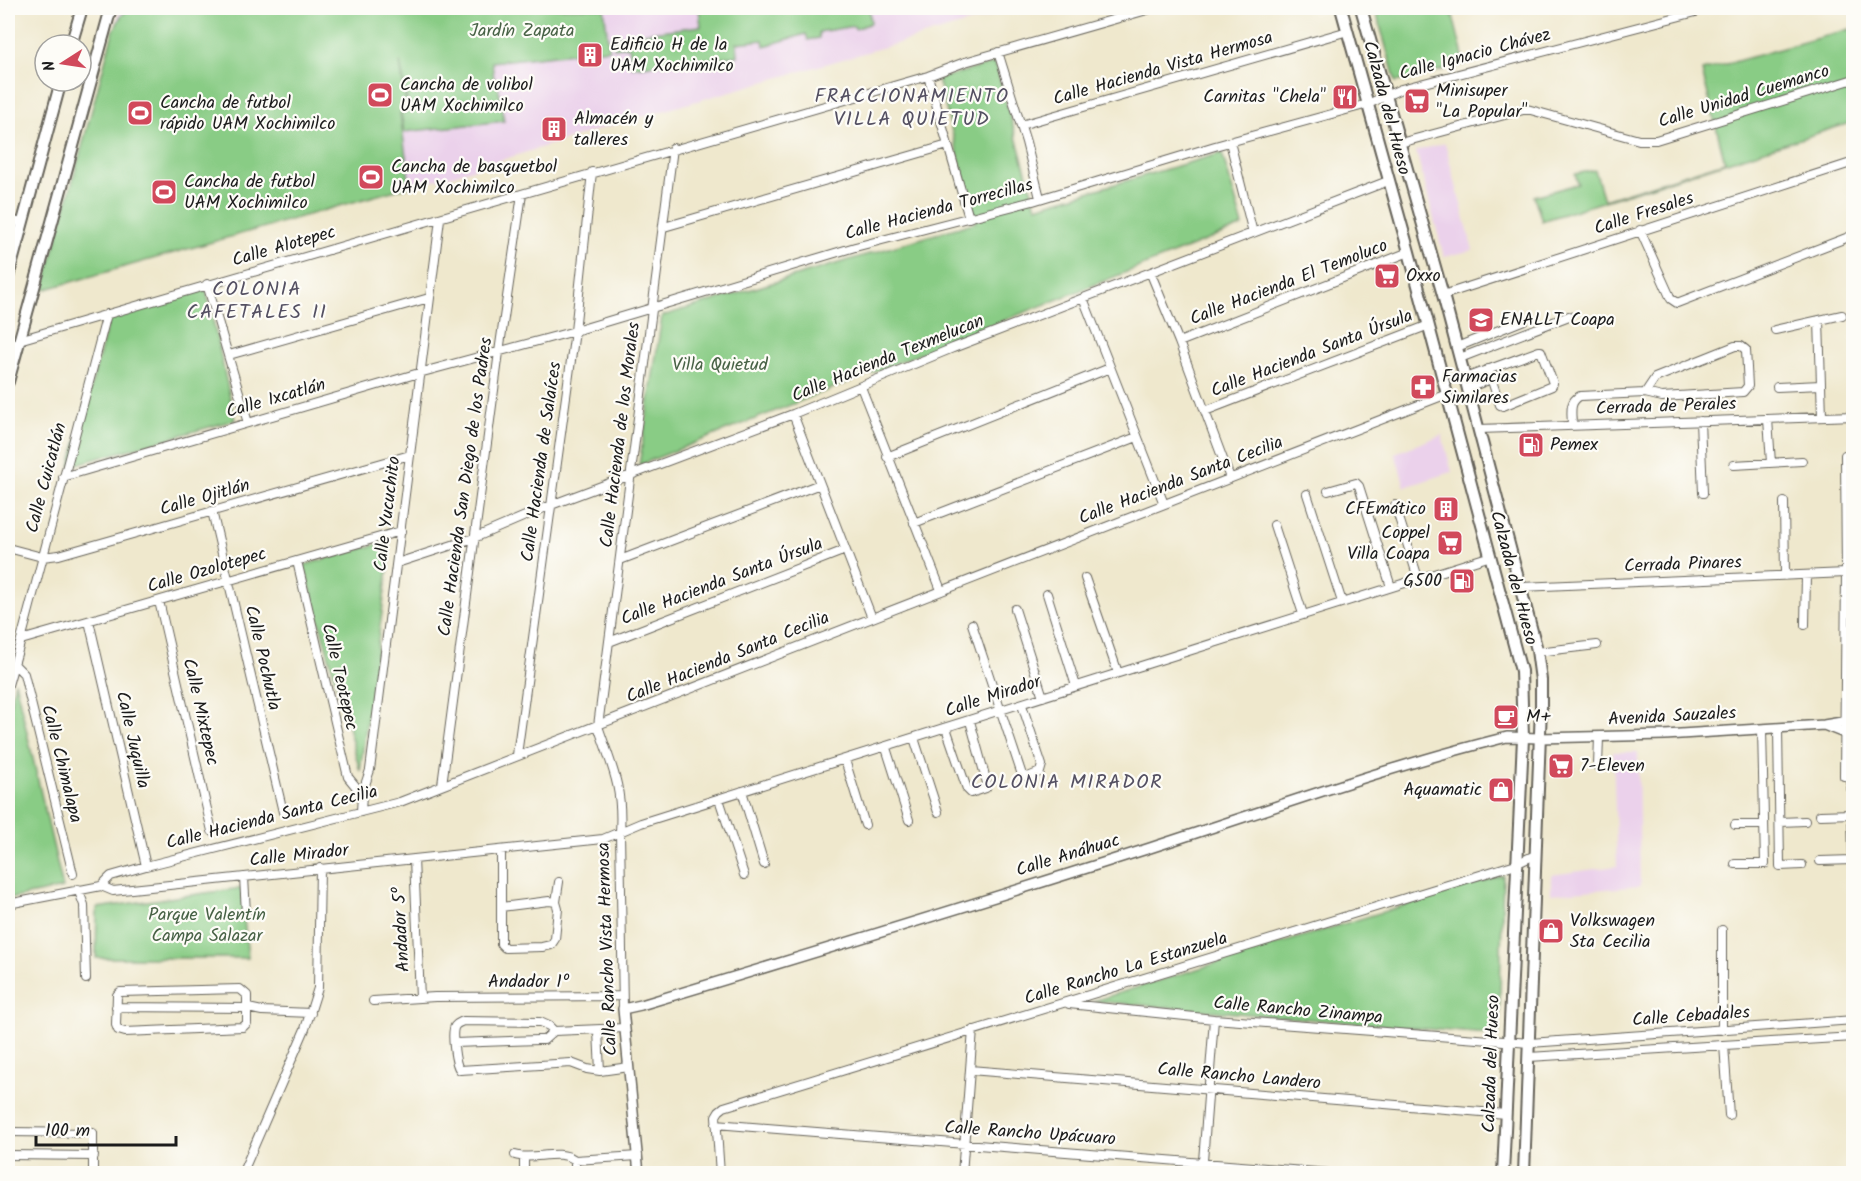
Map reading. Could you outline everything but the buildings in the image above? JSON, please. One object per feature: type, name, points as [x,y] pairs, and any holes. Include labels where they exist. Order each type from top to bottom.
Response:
[{"type":"main road","points":[[75,33],[82,8]]},
{"type":"main road","points":[[8,382],[111,8]]},
{"type":"main road","name":"Calzada del Hueso","points":[[1341,8],[1521,670],[1522,738],[1503,1173]]},
{"type":"main road","name":"Calzada del Hueso","points":[[1360,8],[1387,95],[1467,383],[1521,587],[1537,652],[1541,680],[1524,1173]]},
{"type":"main road","points":[[8,277],[58,93]]},
{"type":"street","name":"Calle Alotepec","points":[[19,340],[207,284],[440,219],[673,148],[928,76],[998,52],[1154,8]]},
{"type":"street","name":"Calle Ignacio Chávez","points":[[1387,95],[1401,88],[1711,8]]},
{"type":"street","name":"Calle Hacienda Vista Hermosa","points":[[1021,125],[1347,31]]},
{"type":"street","points":[[998,52],[1021,125],[1040,198]]},
{"type":"street","points":[[928,76],[969,218]]},
{"type":"street","name":"Calle Unidad Cuemanco","points":[[1400,143],[1527,109],[1639,141],[1656,140],[1854,79]]},
{"type":"street","name":"Calle Hacienda Torrecillas","points":[[499,352],[855,247],[969,218],[1368,104],[1387,95]]},
{"type":"street","points":[[1230,142],[1253,233]]},
{"type":"street","points":[[664,227],[948,145]]},
{"type":"street","name":"Calle Hacienda de los Morales","points":[[598,726],[673,148]]},
{"type":"street","name":"Calle Fresales","points":[[1443,295],[1854,162]]},
{"type":"street","name":"Calle Hacienda de Salaíces","points":[[518,755],[575,331],[592,172]]},
{"type":"street","name":"Calle Hacienda Texmelucan","points":[[397,563],[474,538],[551,506],[793,414],[953,348],[1388,181]]},
{"type":"street","name":"Calle Hacienda San Diego de los Padres","points":[[442,785],[522,194]]},
{"type":"street","points":[[8,219],[21,223]]},
{"type":"street","name":"Calle Yucuchito","points":[[361,812],[362,794],[370,770],[440,219]]},
{"type":"street","points":[[1640,230],[1671,299],[1677,303],[1854,235]]},
{"type":"street","name":"Calle Hacienda El Temoluco","points":[[1179,342],[1409,252]]},
{"type":"street","points":[[1150,274],[1179,342],[1230,478]]},
{"type":"street","points":[[207,284],[248,423]]},
{"type":"street","points":[[229,355],[429,298]]},
{"type":"street","points":[[1083,298],[1164,504]]},
{"type":"street","name":"Calle Cuicatlán","points":[[8,685],[106,314]]},
{"type":"street","points":[[1775,330],[1842,315]]},
{"type":"street","points":[[1458,352],[1569,316]]},
{"type":"street","points":[[1458,352],[1524,320]]},
{"type":"street","points":[[1819,320],[1822,417]]},
{"type":"street","name":"Calle Hacienda Santa Úrsula","points":[[1205,411],[1429,325]]},
{"type":"street","points":[[1572,426],[1572,404],[1577,397],[1645,393],[1662,397],[1743,392],[1748,386],[1746,350],[1742,345],[1736,346],[1655,378],[1645,393]]},
{"type":"street","points":[[1467,383],[1488,369],[1539,351],[1541,351],[1553,383],[1552,386],[1503,406],[1500,405],[1488,369]]},
{"type":"street","name":"Calle Ixcatlán","points":[[63,477],[499,352]]},
{"type":"street","points":[[887,457],[1110,368]]},
{"type":"street","points":[[1467,383],[1491,379]]},
{"type":"street","points":[[1777,387],[1821,385]]},
{"type":"street","points":[[861,387],[941,590]]},
{"type":"street","name":"Calle Hacienda Santa Cecilia","points":[[8,904],[101,886],[111,876],[146,866],[399,802],[1447,394]]},
{"type":"street","points":[[793,414],[872,618]]},
{"type":"street","name":"Cerrada de Perales","points":[[1479,429],[1854,416]]},
{"type":"street","points":[[1768,419],[1771,463]]},
{"type":"street","points":[[1700,421],[1703,493]]},
{"type":"street","points":[[915,523],[1137,437]]},
{"type":"street","name":"Calle Ojitlán","points":[[8,548],[42,557],[59,555],[410,455]]},
{"type":"street","points":[[1820,861],[1853,860],[1851,777],[1844,776],[1849,733],[1845,455],[1854,455]]},
{"type":"street","points":[[1734,465],[1802,460]]},
{"type":"street","points":[[1328,491],[1356,483],[1359,486],[1391,587]]},
{"type":"street","points":[[620,560],[820,484]]},
{"type":"street","points":[[1307,494],[1342,602]]},
{"type":"street","points":[[1784,502],[1785,576]]},
{"type":"street","points":[[1395,505],[1418,578]]},
{"type":"street","name":"Calle Pochutla","points":[[212,511],[283,812]]},
{"type":"street","points":[[1274,525],[1303,614]]},
{"type":"street","name":"Calle Ozolotepec","points":[[21,640],[401,531]]},
{"type":"street","name":"Calle Hacienda Santa Úrsula","points":[[609,642],[845,550]]},
{"type":"street","name":"Calle Mirador","points":[[101,886],[113,891],[603,839],[641,823],[886,748],[1491,556]]},
{"type":"street","name":"Calle Teotepec","points":[[297,561],[348,777],[362,794]]},
{"type":"street","name":"Cerrada Pinares","points":[[1521,587],[1846,573]]},
{"type":"street","points":[[1805,625],[1806,575]]},
{"type":"street","points":[[1085,578],[1118,673]]},
{"type":"street","points":[[1047,594],[1076,686]]},
{"type":"street","name":"Calle Mixtepec","points":[[159,601],[212,831]]},
{"type":"street","points":[[1015,609],[1043,697]]},
{"type":"street","name":"Calle Juquilla","points":[[89,621],[146,866]]},
{"type":"street","points":[[972,624],[1023,775],[1028,777],[1040,772],[1042,765],[1022,705]]},
{"type":"street","points":[[1537,652],[1597,645]]},
{"type":"street","name":"Calle Chimalapa","points":[[14,664],[24,674],[73,874]]},
{"type":"street","name":"Avenida Sauzales","points":[[1522,738],[1599,737],[1761,729],[1824,725],[1849,720]]},
{"type":"street","points":[[946,728],[967,789],[971,793],[986,788],[987,783],[970,721]]},
{"type":"street","name":"Avenida Sauzales","points":[[1824,725],[1849,733]]},
{"type":"street","name":"Calle Rancho Vista Hermosa","points":[[598,726],[619,786],[622,810],[620,832],[622,996],[639,1173]]},
{"type":"street","points":[[1778,728],[1780,866],[1802,865]]},
{"type":"street","points":[[1735,864],[1765,864],[1761,729]]},
{"type":"street","name":"Calle Anáhuac","points":[[623,1009],[1084,869],[1333,788],[1507,737],[1522,738]]},
{"type":"street","points":[[1599,737],[1599,766]]},
{"type":"street","points":[[914,738],[938,812]]},
{"type":"street","points":[[886,748],[909,820]]},
{"type":"street","points":[[845,760],[865,825]]},
{"type":"street","points":[[742,791],[764,864]]},
{"type":"street","points":[[719,799],[744,875]]},
{"type":"street","points":[[1820,815],[1852,814]]},
{"type":"street","points":[[1780,822],[1805,822]]},
{"type":"street","points":[[1735,825],[1764,825]]},
{"type":"street","points":[[501,851],[503,864],[501,944],[505,948],[551,945],[555,939],[559,882]]},
{"type":"street","name":"Calle Rancho La Estanzuela","points":[[716,1124],[719,1111],[724,1107],[1516,864],[1535,855]]},
{"type":"street","name":"Andador 5º","points":[[414,859],[420,998]]},
{"type":"street","points":[[242,1173],[311,1013],[318,988],[320,868]]},
{"type":"street","points":[[244,877],[246,913]]},
{"type":"street","points":[[78,890],[84,905],[86,979]]},
{"type":"street","points":[[501,907],[556,902]]},
{"type":"street","points":[[1722,930],[1722,1030]]},
{"type":"street","points":[[240,989],[247,995],[248,1008],[247,1023],[243,1027],[124,1032],[118,1030],[116,1025],[117,995],[120,992],[240,989]]},
{"type":"street","name":"Andador 1º","points":[[373,1001],[435,997],[622,996]]},
{"type":"street","name":"Calle Rancho Zinampa","points":[[1064,1004],[1214,1019],[1530,1043]]},
{"type":"street","points":[[116,1008],[248,1008],[262,1011],[311,1013]]},
{"type":"street","points":[[1202,1173],[1214,1019]]},
{"type":"street","name":"Calle Cebadales","points":[[1530,1043],[1854,1020]]},
{"type":"street","points":[[554,1031],[540,1022],[463,1021],[457,1023],[453,1029],[456,1065],[460,1070],[571,1063],[587,1070],[600,1071],[629,1067]]},
{"type":"street","points":[[454,1043],[544,1040],[554,1031],[598,1031],[625,1028]]},
{"type":"street","points":[[962,1173],[973,1030]]},
{"type":"street","points":[[598,1031],[600,1071]]},
{"type":"street","points":[[1529,1057],[1854,1038]]},
{"type":"street","points":[[1583,1039],[1583,1053]]},
{"type":"street","points":[[1724,1045],[1729,1115]]},
{"type":"street","name":"Calle Rancho Landero","points":[[970,1070],[1506,1114]]},
{"type":"street","points":[[716,1124],[720,1173]]},
{"type":"street","name":"Calle Rancho Upácuaro","points":[[716,1124],[1342,1173]]},
{"type":"street","points":[[8,1132],[93,1133],[93,1173]]},
{"type":"street","points":[[8,1155],[94,1156]]},
{"type":"street","points":[[515,1155],[524,1158],[562,1155],[570,1156],[575,1160],[638,1156]]},
{"type":"street","points":[[524,1158],[525,1173]]},
{"type":"street","points":[[575,1160],[575,1173]]},
{"type":"shaded area","points":[[120,8],[1020,8],[607,127],[450,176],[43,290]]},
{"type":"shaded area","points":[[1445,143],[1473,250],[1444,257],[1416,151]]},
{"type":"shaded area","points":[[1442,435],[1452,472],[1405,487],[1395,453]]},
{"type":"shaded area","points":[[1613,752],[1638,752],[1640,886],[1551,894],[1551,875],[1617,866]]},
{"type":"green space","name":"Jardín Zapata","points":[[130,8],[604,8],[609,49],[492,62],[504,121],[404,132],[401,113],[409,111],[400,62],[407,110],[400,113],[410,186],[43,290],[113,32],[121,16]]},
{"type":"green space","points":[[699,8],[869,8],[871,23],[855,29],[854,26],[819,32],[819,38],[808,40],[806,34],[764,46],[763,40],[737,43],[738,56],[632,67],[629,46],[614,48],[612,37],[701,26]]},
{"type":"green space","points":[[1375,8],[1451,8],[1465,64],[1396,82]]},
{"type":"green space","points":[[1850,29],[1854,43],[1853,122],[1542,221],[1534,196],[1578,184],[1575,174],[1595,170],[1604,200],[1725,162],[1702,71]]},
{"type":"green space","name":"Villa Quietud","points":[[995,63],[1036,207],[1222,153],[1243,226],[639,465],[662,316],[976,222],[938,79]]},
{"type":"green space","points":[[206,289],[235,420],[70,466],[109,319]]},
{"type":"green space","points":[[389,541],[389,562],[360,771],[304,565]]},
{"type":"green space","points":[[15,681],[63,888],[8,899],[8,716]]},
{"type":"green space","points":[[1503,875],[1499,1035],[1093,1001]]},
{"type":"green space","name":"Parque Valentín Campa Salazar","points":[[241,888],[248,958],[96,958],[97,908]]},
{"type":"place","name":"Edificio H de la UAM Xochimilco","points":[[590,55]]},
{"type":"place","name":"Cancha de volibol UAM Xochimilco","points":[[380,95]]},
{"type":"place","name":"Carnitas \"Chela\"","points":[[1345,97]]},
{"type":"place","name":"Minisuper \"La Popular\"","points":[[1417,101]]},
{"type":"place","name":"Cancha de futbol rápido UAM Xochimilco","points":[[140,113]]},
{"type":"place","name":"Almacén y talleres","points":[[554,129]]},
{"type":"place","name":"Cancha de basquetbol UAM Xochimilco","points":[[371,177]]},
{"type":"place","name":"Cancha de futbol UAM Xochimilco","points":[[164,192]]},
{"type":"place","name":"Oxxo","points":[[1387,276]]},
{"type":"place","name":"ENALLT Coapa","points":[[1481,320]]},
{"type":"place","name":"Farmacias Similares","points":[[1423,387]]},
{"type":"place","name":"Pemex","points":[[1531,445]]},
{"type":"place","name":"CFEmático","points":[[1446,509]]},
{"type":"place","name":"Coppel Villa Coapa","points":[[1450,543]]},
{"type":"place","name":"G500","points":[[1462,581]]},
{"type":"place","name":"M+","points":[[1506,717]]},
{"type":"place","name":"7-Eleven","points":[[1561,766]]},
{"type":"place","name":"Aquamatic","points":[[1501,790]]},
{"type":"place","name":"Volkswagen Sta Cecilia","points":[[1551,931]]},
{"type":"district","name":"FRACCIONAMIENTO VILLA QUIETUD","points":[[912,108]]},
{"type":"district","name":"COLONIA CAFETALES II","points":[[257,302]]},
{"type":"district","name":"COLONIA MIRADOR","points":[[1067,783]]}]
